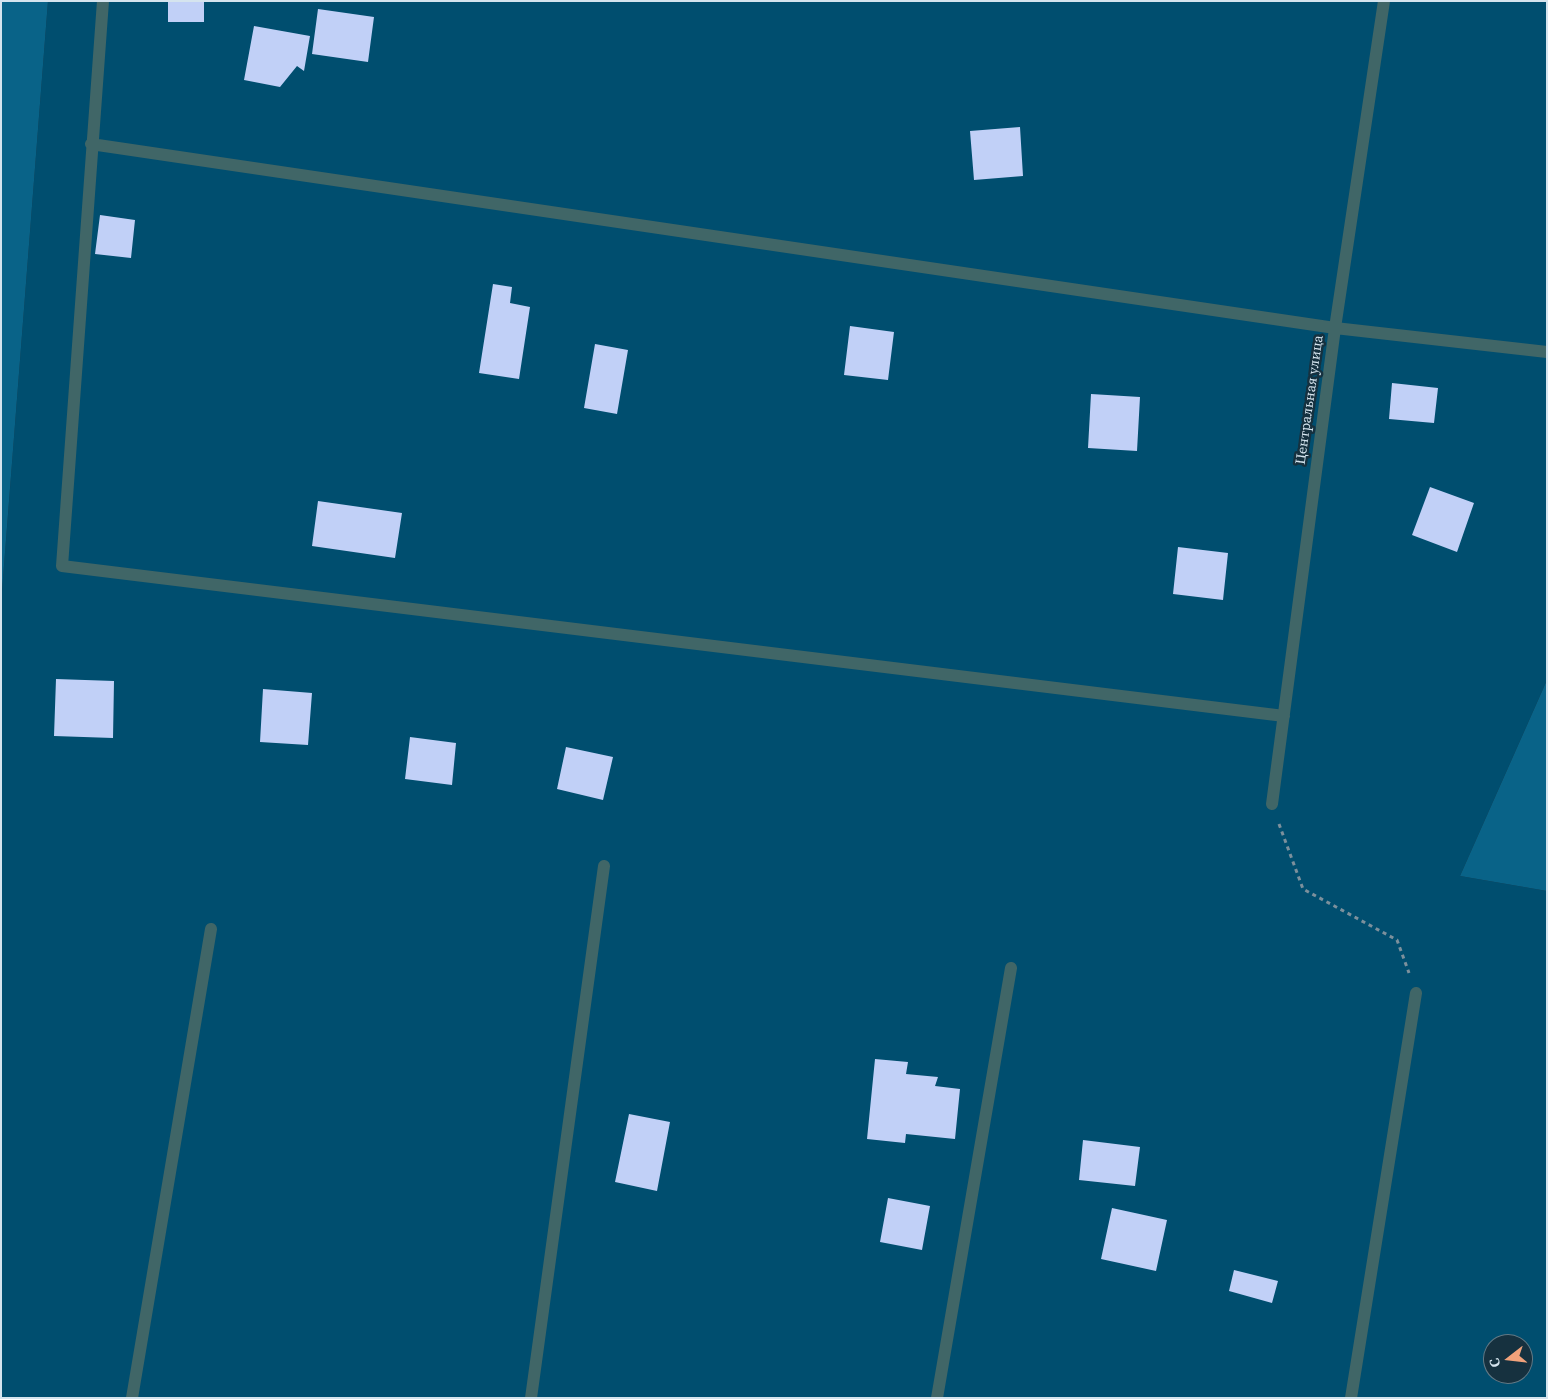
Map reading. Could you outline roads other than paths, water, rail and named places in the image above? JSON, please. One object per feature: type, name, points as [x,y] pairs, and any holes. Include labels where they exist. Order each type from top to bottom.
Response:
[{"type":"street","points":[[103,1],[91,144],[62,566],[1284,716]]},
{"type":"street","name":"Центральная улица","points":[[1272,804],[1335,328],[1384,1]]},
{"type":"street","points":[[91,144],[1335,328],[1547,352]]},
{"type":"street","points":[[531,1398],[604,866]]},
{"type":"street","points":[[132,1398],[210,929]]},
{"type":"street","points":[[937,1398],[1011,968]]},
{"type":"street","points":[[1351,1398],[1416,993]]}]
